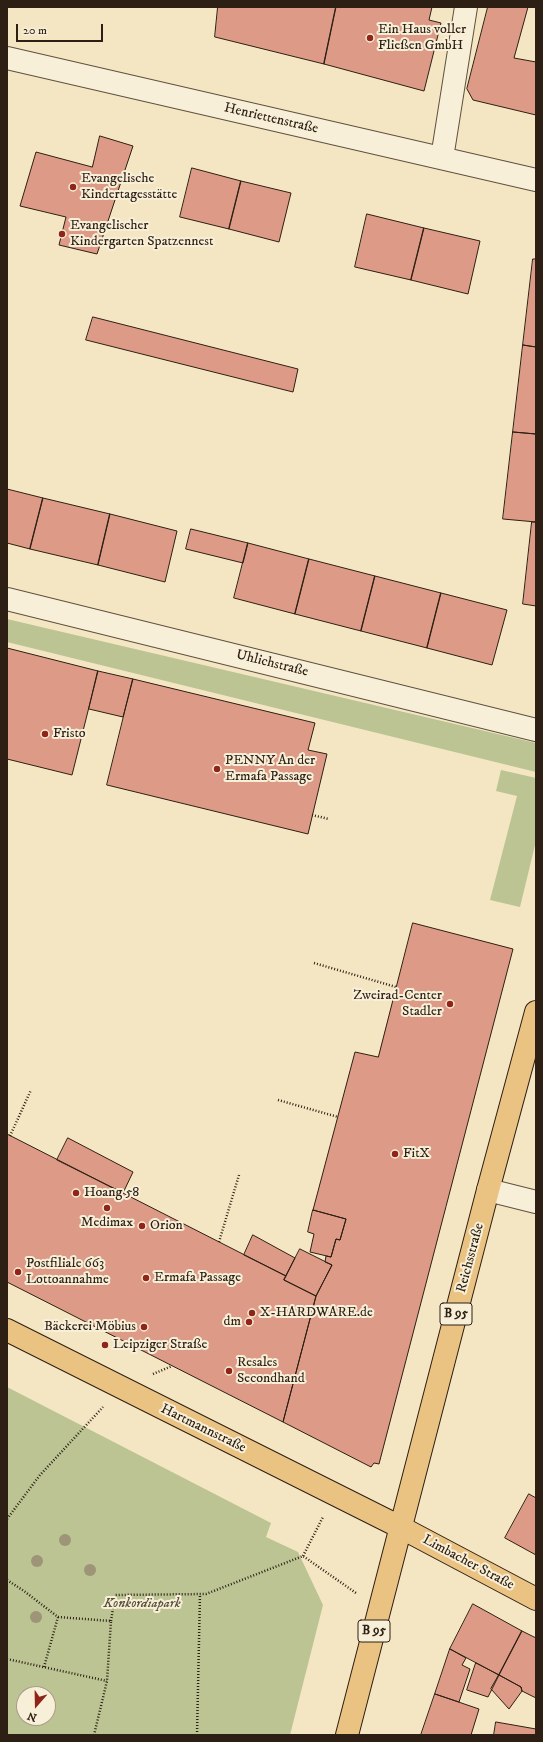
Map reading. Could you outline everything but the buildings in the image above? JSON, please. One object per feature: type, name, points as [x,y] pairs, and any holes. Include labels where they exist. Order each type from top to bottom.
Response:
[{"type":"main road","name":"Reichsstraße","points":[[400,1527],[536,1012]]},
{"type":"main road","name":"Hartmannstraße","points":[[7,1330],[400,1527]]},
{"type":"main road","name":"Limbacher Straße","points":[[400,1527],[536,1599]]},
{"type":"main road","name":"B 95","points":[[347,1735],[400,1527]]},
{"type":"street","points":[[442,158],[466,7]]},
{"type":"street","name":"Henriettenstraße","points":[[7,58],[536,180]]},
{"type":"street","name":"Uhlichstraße","points":[[7,599],[536,730]]},
{"type":"street","points":[[488,1190],[536,1202]]},
{"type":"path","points":[[312,815],[329,820]]},
{"type":"path","points":[[314,963],[396,986]]},
{"type":"path","points":[[10,1136],[31,1090]]},
{"type":"path","points":[[278,1100],[338,1117]]},
{"type":"path","points":[[218,1242],[239,1175]]},
{"type":"path","points":[[7,1519],[40,1475],[121,1388]]},
{"type":"path","points":[[94,1735],[107,1681],[111,1621],[115,1595],[206,1594],[303,1556],[335,1494]]},
{"type":"path","points":[[303,1556],[380,1609]]},
{"type":"path","points":[[7,1580],[58,1617],[111,1621]]},
{"type":"path","points":[[197,1735],[200,1594]]},
{"type":"path","points":[[44,1667],[58,1617]]},
{"type":"path","points":[[7,1659],[107,1681]]},
{"type":"green space","points":[[7,619],[536,743],[536,772],[7,642]]},
{"type":"green space","points":[[501,770],[536,778],[536,841],[520,907],[490,900],[517,796],[496,791]]},
{"type":"green space","name":"Konkordiapark","points":[[7,1387],[271,1523],[266,1537],[298,1552],[323,1605],[290,1735],[7,1735]]},
{"type":"place","name":"Ein Haus voller Fließen GmbH","points":[[370,38]]},
{"type":"place","name":"Evangelische Kindertagesstätte","points":[[73,187]]},
{"type":"place","name":"Evangelischer Kindergarten Spatzennest","points":[[62,234]]},
{"type":"place","name":"Fristo","points":[[45,734]]},
{"type":"place","name":"PENNY An der Ermafa Passage","points":[[217,769]]},
{"type":"place","name":"Zweirad-Center Stadler","points":[[450,1004]]},
{"type":"place","name":"FitX","points":[[395,1154]]},
{"type":"place","name":"Hoang 58","points":[[76,1193]]},
{"type":"place","name":"Medimax","points":[[107,1208]]},
{"type":"place","name":"Orion","points":[[142,1226]]},
{"type":"place","name":"Postfiliale 663 Lottoannahme","points":[[18,1272]]},
{"type":"place","name":"Ermafa Passage","points":[[146,1278]]},
{"type":"place","name":"X-HARDWARE.de","points":[[252,1313]]},
{"type":"place","name":"dm","points":[[249,1322]]},
{"type":"place","name":"Bäckerei Möbius","points":[[144,1327]]},
{"type":"place","name":"Leipziger Straße","points":[[105,1345]]},
{"type":"place","name":"Resales Secondhand","points":[[229,1371]]}]
